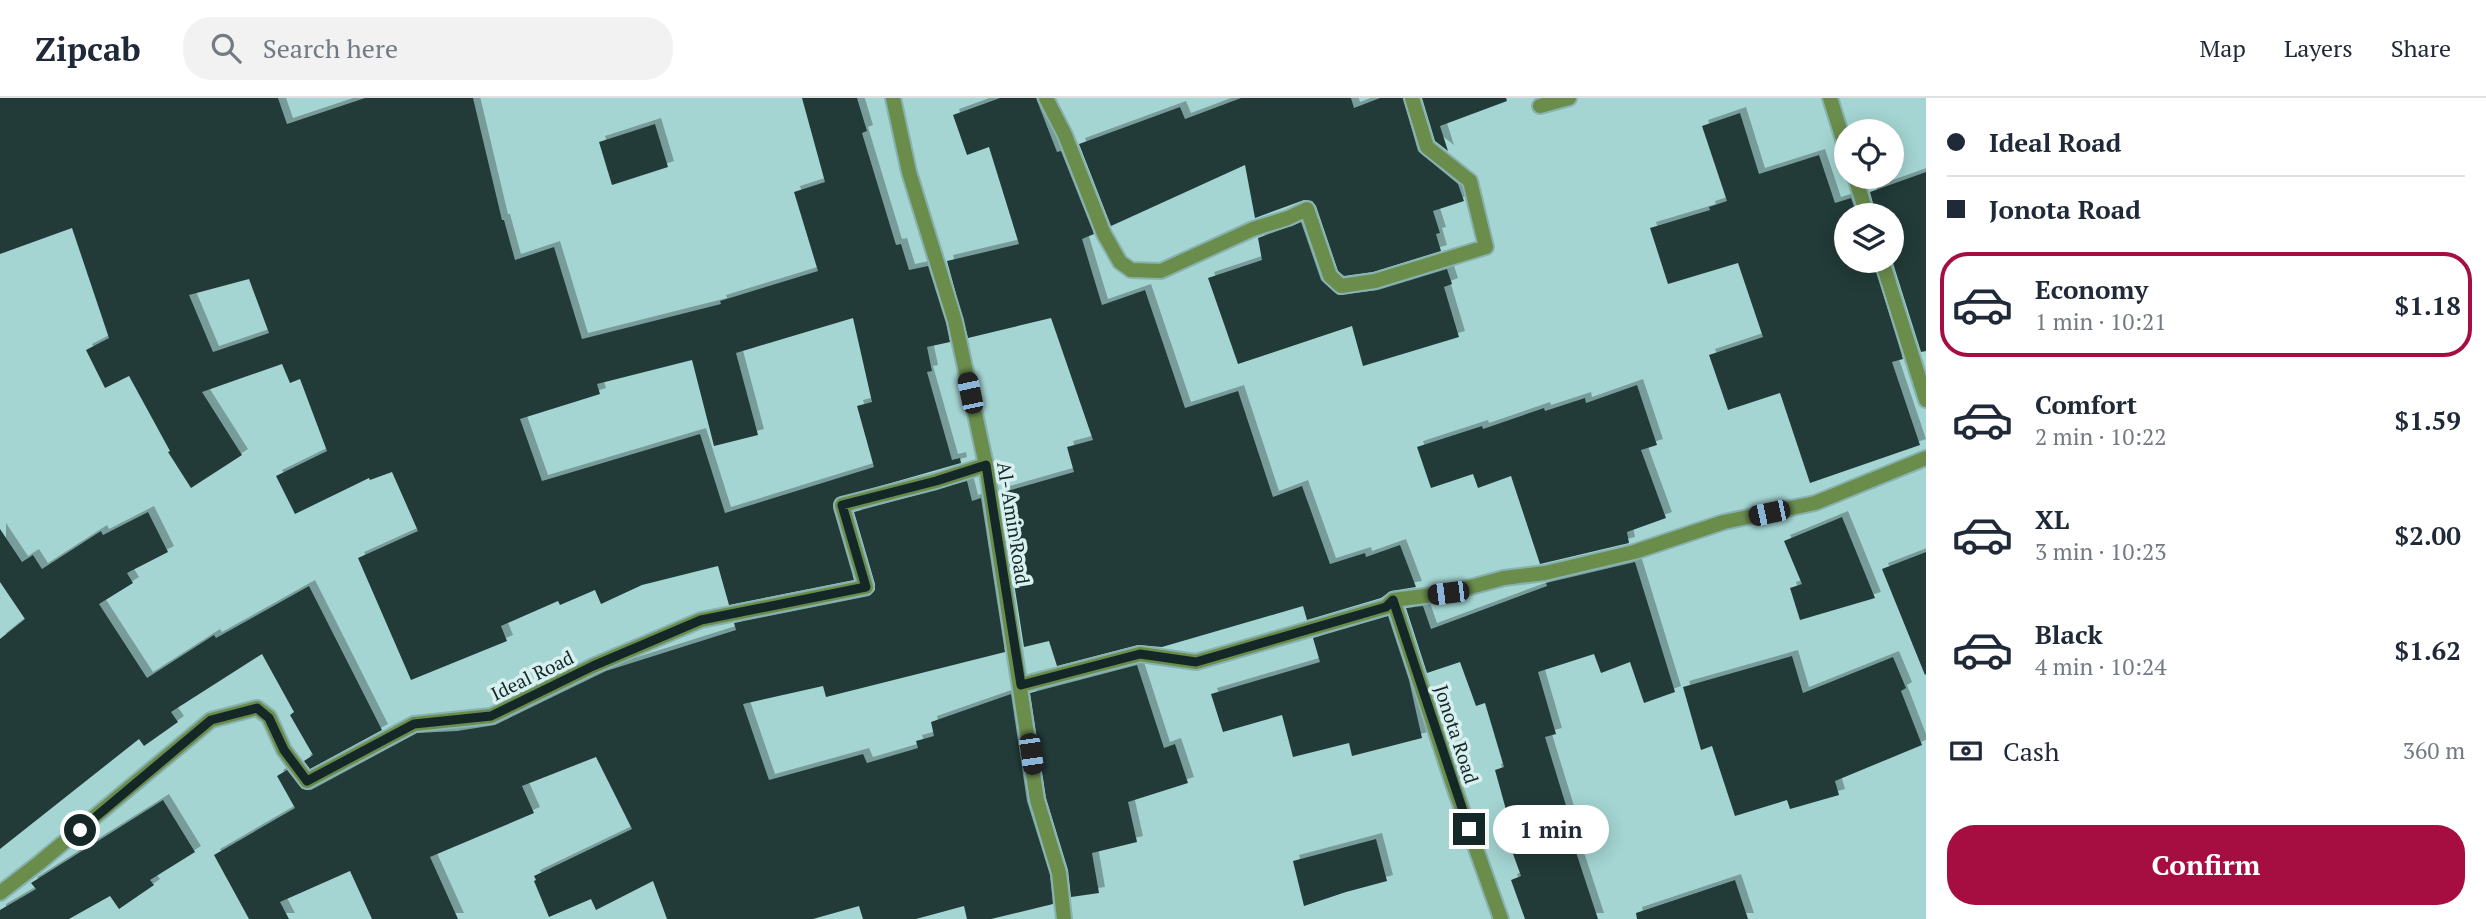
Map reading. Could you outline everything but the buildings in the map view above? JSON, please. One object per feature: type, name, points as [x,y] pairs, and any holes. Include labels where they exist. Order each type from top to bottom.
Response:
[{"type":"street","name":"Al- Amin Road","points":[[893,98],[909,172],[955,321],[986,465],[1037,800],[1059,873],[1064,919]]},
{"type":"street","points":[[1046,98],[1065,135],[1104,234],[1119,262],[1131,270],[1161,271],[1253,229],[1307,209],[1330,276],[1341,286],[1375,281],[1486,247],[1469,181],[1427,147],[1412,98]]},
{"type":"street","points":[[1540,106],[1569,98]]},
{"type":"street","points":[[1830,98],[1837,119]]},
{"type":"street","points":[[1886,273],[1926,400]]},
{"type":"street","points":[[1021,685],[1140,654],[1196,662],[1386,607],[1393,600],[1448,593],[1504,578],[1545,573],[1634,552],[1724,522],[1815,503],[1926,458]]},
{"type":"street","name":"Ideal Road","points":[[0,893],[211,720],[257,708],[269,718],[284,750],[307,781],[414,724],[491,716],[593,666],[701,620],[866,587],[842,505],[986,465]]},
{"type":"street","name":"Jonota Road","points":[[1393,600],[1453,784],[1501,919]]},
{"type":"route","points":[[80,830],[211,720],[257,708],[269,718],[284,750],[307,781],[414,724],[491,716],[593,666],[701,620],[815,595],[866,587],[842,505],[986,465],[1021,685],[1140,654],[1196,662],[1386,607],[1393,600],[1469,829]]}]
